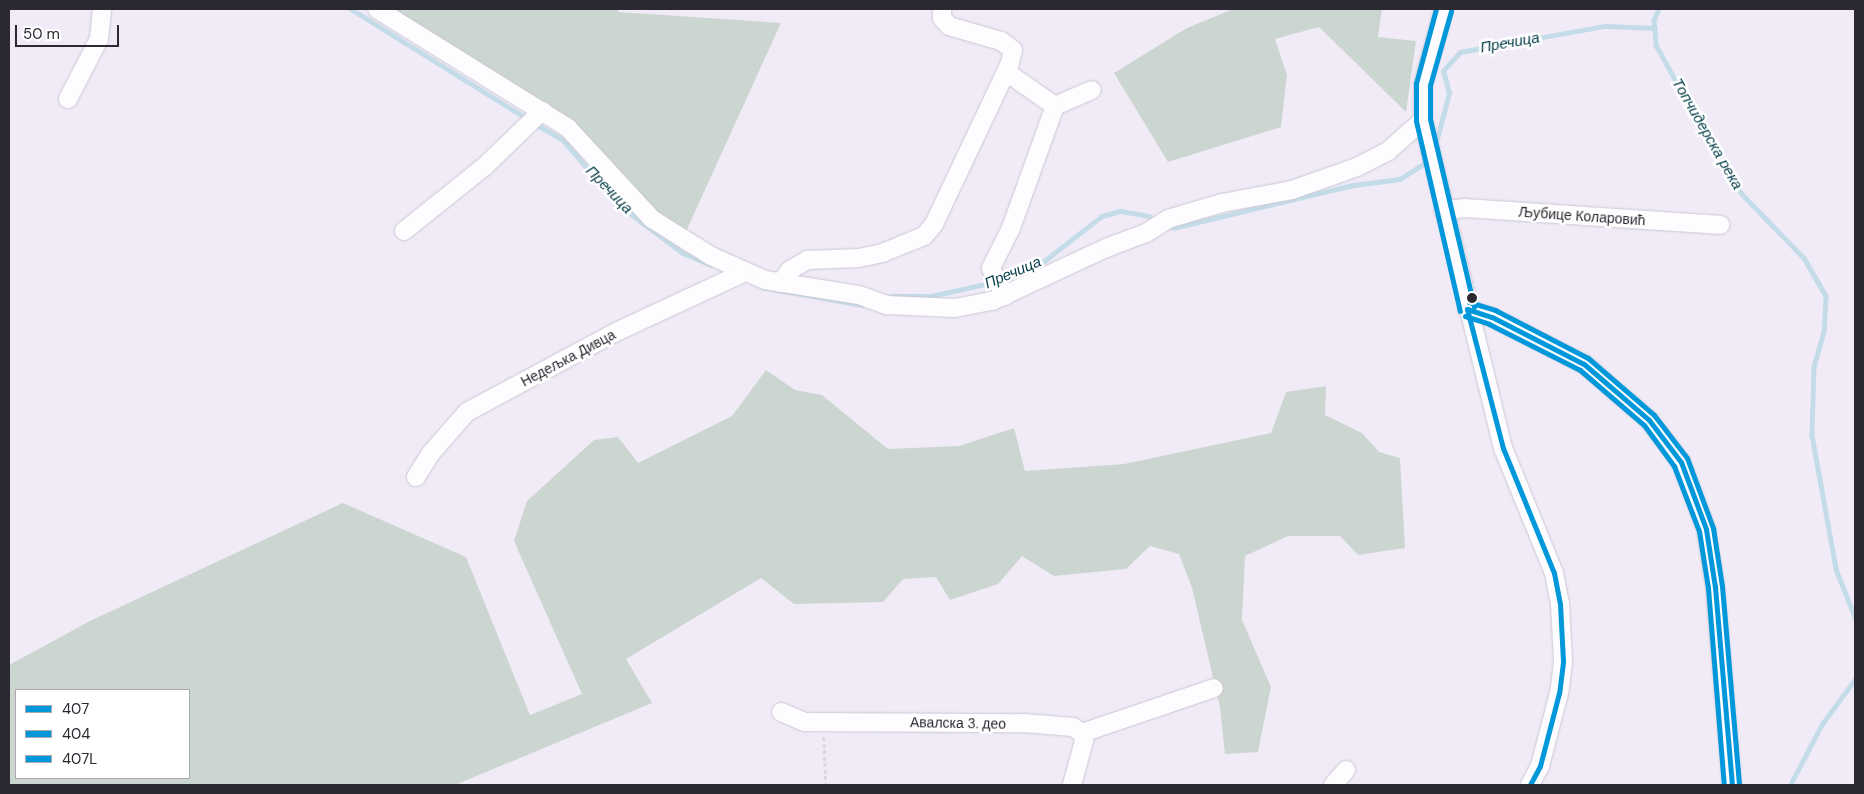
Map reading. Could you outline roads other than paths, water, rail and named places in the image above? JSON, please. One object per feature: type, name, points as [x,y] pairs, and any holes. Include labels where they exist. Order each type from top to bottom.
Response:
[{"type":"street","points":[[68,99],[99,39],[102,9]]},
{"type":"street","points":[[377,9],[540,113],[568,128],[652,219],[711,256],[744,272],[780,283],[859,295],[887,305],[955,308],[978,305],[999,287],[1146,232],[1168,219],[1222,203],[1292,190],[1357,167],[1388,151],[1423,120]]},
{"type":"street","points":[[780,283],[790,270],[807,260],[859,258],[924,236],[934,224],[1006,72],[1013,50],[1001,41],[949,26],[942,18],[942,9]]},
{"type":"street","points":[[1444,9],[1423,84],[1423,120],[1467,309],[1503,448],[1554,573],[1560,604],[1563,654],[1560,693],[1540,766],[1530,785]]},
{"type":"street","points":[[1006,72],[1055,106]]},
{"type":"street","points":[[999,287],[991,268],[1011,228],[1055,106],[1092,90]]},
{"type":"street","points":[[404,231],[478,172],[540,113]]},
{"type":"street","name":"Љубице Коларовић","points":[[1443,210],[1466,208],[1720,225]]},
{"type":"street","name":"Недељка Дивца","points":[[416,477],[431,453],[467,412],[618,331],[728,282],[744,272]]},
{"type":"street","points":[[1467,309],[1492,317],[1584,364],[1649,420],[1681,462],[1706,529],[1715,587],[1732,785]]},
{"type":"street","points":[[1072,785],[1083,749],[1082,733],[1214,688]]},
{"type":"street","name":"Авалска 3. део","points":[[781,712],[796,720],[1052,724],[1073,727],[1082,733]]},
{"type":"street","points":[[1333,785],[1346,770]]},
{"type":"waterway","name":"Пречица","points":[[351,9],[528,119]]},
{"type":"waterway","name":"Топчидерска река","points":[[1659,9],[1654,20],[1656,45],[1720,160],[1742,194],[1804,258],[1826,296],[1824,332],[1814,367],[1812,435],[1836,569],[1855,617]]},
{"type":"waterway","name":"Пречица","points":[[1437,139],[1449,93],[1443,71],[1460,52],[1605,26],[1655,28]]},
{"type":"waterway","name":"Пречица","points":[[534,123],[563,140],[619,205],[683,253],[711,265]]},
{"type":"waterway","name":"Пречица","points":[[1173,228],[1354,185],[1400,179],[1426,162]]},
{"type":"waterway","name":"Пречица","points":[[1001,280],[1044,261],[1102,216],[1121,211],[1149,216]]},
{"type":"waterway","name":"Пречица","points":[[892,296],[931,296],[994,282]]},
{"type":"waterway","name":"Пречица","points":[[762,287],[862,305]]},
{"type":"waterway","name":"Топчидерска река","points":[[1790,785],[1822,724],[1855,679]]}]
